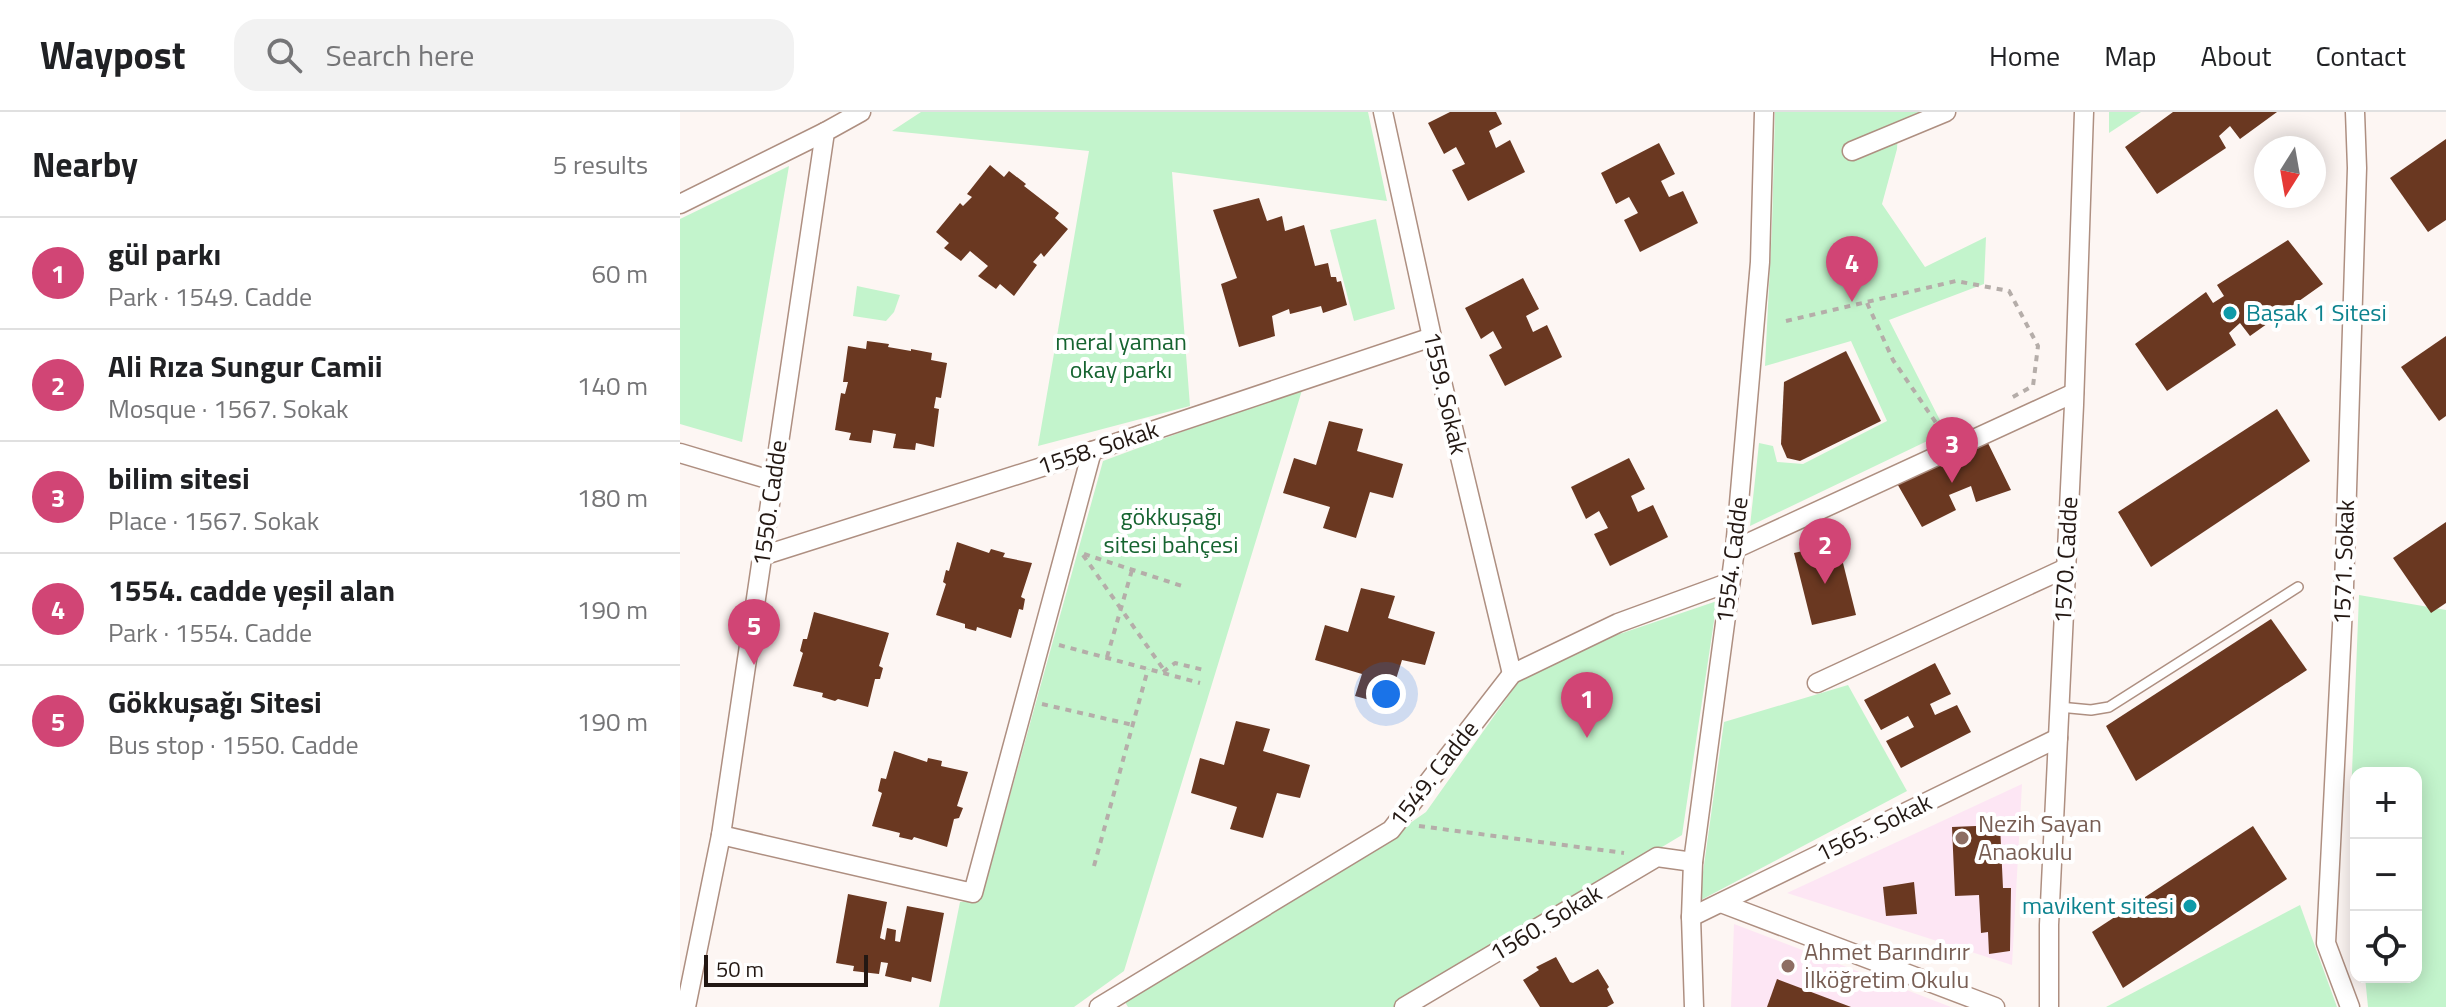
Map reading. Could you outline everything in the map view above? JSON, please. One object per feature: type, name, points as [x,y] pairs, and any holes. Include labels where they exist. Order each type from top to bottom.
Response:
[{"type":"street","points":[[682,200],[861,112]]},
{"type":"street","name":"1559. Sokak","points":[[1383,112],[1432,337],[1512,674]]},
{"type":"street","name":"1554. Cadde","points":[[1694,1007],[1693,862],[1735,549],[1760,262],[1764,112]]},
{"type":"street","points":[[1852,151],[1946,112]]},
{"type":"street","name":"1570. Cadde","points":[[2049,1007],[2049,925],[2084,112]]},
{"type":"street","name":"1571. Sokak","points":[[2350,1007],[2326,943],[2344,587],[2357,168],[2355,112]]},
{"type":"street","name":"1550. Cadde","points":[[685,999],[721,835],[825,132]]},
{"type":"street","name":"1558. Sokak","points":[[762,556],[1092,451],[1432,337]]},
{"type":"street","points":[[1735,549],[2074,393]]},
{"type":"street","points":[[721,835],[973,893],[1092,451]]},
{"type":"street","points":[[680,453],[774,481]]},
{"type":"street","points":[[1817,683],[2066,568]]},
{"type":"street","name":"1549. Cadde","points":[[1108,1004],[1391,830],[1512,674],[1618,623],[1730,582]]},
{"type":"street","name":"1565. Sokak","points":[[1691,917],[2058,738]]},
{"type":"street","points":[[1657,857],[1693,862]]},
{"type":"street","name":"1560. Sokak","points":[[1404,1007],[1657,857]]},
{"type":"street","points":[[1721,903],[1995,1007]]},
{"type":"lane","points":[[2059,707],[2091,710],[2109,707],[2298,587]]},
{"type":"path","points":[[1786,321],[1956,281],[2009,291],[2038,346],[2033,386],[2006,401]]},
{"type":"path","points":[[1867,302],[1893,360],[1954,448]]},
{"type":"path","points":[[1163,672],[1082,554],[1182,586]]},
{"type":"path","points":[[1107,657],[1132,570]]},
{"type":"path","points":[[1041,641],[1200,683]]},
{"type":"path","points":[[1163,672],[1175,663],[1204,670]]},
{"type":"path","points":[[1094,866],[1148,669]]},
{"type":"path","points":[[1025,700],[1133,725]]},
{"type":"path","points":[[1396,824],[1657,857]]},
{"type":"shaded area","name":"Nezih Sayan Anaokulu","points":[[2022,784],[2012,965],[1787,893]]},
{"type":"shaded area","name":"Ahmet Barındırır İlköğretim Okulu","points":[[1734,924],[1951,1007],[1731,1007]]},
{"type":"green space","name":"meral yaman okay parkı","points":[[921,112],[1368,112],[1387,201],[1172,172],[1190,406],[1038,446],[1089,151],[892,131]]},
{"type":"green space","points":[[1775,112],[1946,112],[1898,131],[1897,149],[1882,204],[1925,267],[1986,237],[1984,284],[1889,320],[1946,432],[1750,526],[1759,443],[1773,446],[1777,462],[1803,464],[1887,421],[1851,341],[1765,366]]},
{"type":"green space","points":[[2109,112],[2141,112],[2109,133]]},
{"type":"green space","points":[[789,166],[742,442],[680,424],[680,219]]},
{"type":"green space","points":[[1376,219],[1395,309],[1354,321],[1330,230]]},
{"type":"green space","points":[[857,286],[900,295],[894,312],[886,321],[853,316]]},
{"type":"green space","name":"gökkuşağı sitesi bahçesi","points":[[1303,387],[1124,971],[1074,1007],[939,1007],[960,902],[981,900],[1103,461]]},
{"type":"green space","points":[[2359,595],[2446,610],[2446,1007],[2368,1007],[2366,983],[2422,983],[2422,767],[2352,767]]},
{"type":"green space","points":[[1717,601],[1682,835],[1396,1007],[1128,1007],[1125,1002],[1336,875],[1426,812],[1531,664]]},
{"type":"green space","points":[[1848,685],[1907,791],[1699,901],[1724,722]]},
{"type":"green space","points":[[2300,905],[2337,1007],[2106,1007]]},
{"type":"building","points":[[1450,112],[1496,112],[1502,124],[1489,131],[1496,148],[1510,140],[1525,172],[1468,201],[1452,170],[1465,164],[1456,147],[1444,154],[1428,123]]},
{"type":"building","points":[[2173,112],[2277,112],[2240,139],[2230,126],[2219,136],[2226,148],[2157,194],[2125,147]]},
{"type":"building","points":[[2446,139],[2446,220],[2428,232],[2390,178]]},
{"type":"building","points":[[1659,143],[1675,174],[1661,181],[1669,197],[1683,191],[1698,223],[1640,252],[1624,220],[1638,213],[1629,197],[1616,204],[1601,173]]},
{"type":"building","points":[[990,165],[1004,177],[1009,171],[1026,184],[1024,186],[1059,213],[1055,218],[1068,229],[1044,257],[1041,253],[1033,262],[1037,265],[1014,296],[1000,284],[996,289],[978,276],[988,266],[970,251],[961,261],[944,248],[949,243],[936,232],[960,203],[963,206],[972,197],[967,194]]},
{"type":"building","points":[[1259,198],[1267,221],[1282,216],[1285,231],[1304,225],[1315,266],[1328,263],[1331,277],[1336,277],[1337,282],[1341,281],[1347,305],[1323,313],[1321,306],[1290,314],[1289,309],[1272,316],[1275,336],[1239,347],[1221,284],[1237,278],[1213,210]]},
{"type":"building","name":"Başak 1 Sitesi","points":[[2288,240],[2323,284],[2250,336],[2240,323],[2229,333],[2236,345],[2167,391],[2135,344],[2206,292],[2213,303],[2224,296],[2217,285]]},
{"type":"building","points":[[1523,278],[1539,309],[1526,316],[1533,332],[1547,325],[1562,357],[1505,386],[1489,355],[1502,348],[1493,331],[1481,339],[1465,308]]},
{"type":"building","points":[[2446,336],[2446,416],[2439,421],[2401,367]]},
{"type":"building","points":[[867,341],[932,353],[931,360],[947,363],[941,398],[936,397],[934,408],[939,409],[934,447],[916,443],[915,450],[893,448],[896,434],[873,430],[871,443],[849,440],[851,433],[835,430],[841,393],[845,394],[848,382],[843,382],[848,346],[866,349]]},
{"type":"building","points":[[1846,351],[1881,421],[1800,461],[1787,458],[1781,444],[1784,382]]},
{"type":"building","points":[[2277,409],[2310,461],[2151,567],[2118,512]]},
{"type":"building","points":[[1329,421],[1363,429],[1357,451],[1403,464],[1393,498],[1370,492],[1356,538],[1323,528],[1330,507],[1283,493],[1294,458],[1316,465]]},
{"type":"building","points":[[1985,437],[2011,490],[1976,502],[1971,486],[1949,495],[1956,510],[1922,527],[1895,480]]},
{"type":"building","points":[[1629,458],[1645,489],[1631,496],[1638,512],[1653,505],[1668,537],[1610,566],[1594,534],[1608,528],[1599,511],[1586,519],[1571,487]]},
{"type":"building","points":[[2446,522],[2446,603],[2431,613],[2393,558]]},
{"type":"building","points":[[957,542],[989,553],[991,549],[1005,553],[1003,557],[1032,563],[1021,597],[1025,599],[1023,610],[1019,609],[1011,638],[977,627],[976,631],[965,628],[965,624],[936,615],[946,584],[943,582],[946,570],[949,571]]},
{"type":"building","points":[[1838,543],[1856,615],[1812,625],[1794,553]]},
{"type":"building","points":[[1361,588],[1395,596],[1388,618],[1435,632],[1425,665],[1402,660],[1388,705],[1355,696],[1362,674],[1315,660],[1325,625],[1348,632]]},
{"type":"building","points":[[814,612],[889,633],[879,666],[883,668],[880,679],[875,679],[868,707],[838,699],[835,701],[822,697],[823,693],[793,686],[803,653],[800,651],[803,639],[807,639]]},
{"type":"building","points":[[2271,619],[2307,670],[2136,781],[2106,726]]},
{"type":"building","points":[[1935,663],[1951,694],[1930,704],[1935,715],[1957,705],[1971,732],[1901,768],[1886,741],[1914,727],[1908,716],[1881,730],[1864,700]]},
{"type":"building","points":[[1236,721],[1270,729],[1263,751],[1310,765],[1300,798],[1277,793],[1263,838],[1230,829],[1237,807],[1191,793],[1200,758],[1224,765]]},
{"type":"building","points":[[894,751],[927,762],[928,758],[942,761],[941,766],[968,772],[957,806],[963,808],[959,818],[954,819],[947,847],[914,837],[912,840],[899,837],[900,833],[872,826],[882,793],[878,791],[881,778],[886,779]]},
{"type":"building","points":[[2000,825],[2003,888],[2011,888],[2010,951],[1989,954],[1988,932],[1981,933],[1979,895],[1955,896],[1952,827]]},
{"type":"building","name":"mavikent sitesi","points":[[2253,826],[2287,879],[2123,988],[2092,932]]},
{"type":"building","points":[[1914,882],[1917,914],[1886,916],[1883,887]]},
{"type":"building","points":[[848,894],[887,902],[880,938],[885,940],[887,928],[896,930],[895,941],[900,942],[907,906],[944,913],[931,982],[912,977],[911,982],[885,976],[888,963],[881,962],[879,974],[853,971],[854,966],[836,963]]},
{"type":"building","points":[[1556,957],[1573,983],[1598,969],[1614,1003],[1607,1007],[1540,1007],[1523,980],[1539,970],[1536,967]]},
{"type":"building","points":[[1777,979],[1851,1007],[1767,1007]]},
{"type":"place","name":"1554. cadde yeşil alan","points":[[1852,302]]},
{"type":"place","name":"Başak 1 Sitesi","points":[[2230,313]]},
{"type":"place","name":"bilim sitesi","points":[[1952,483]]},
{"type":"place","name":"Ali Rıza Sungur Camii","points":[[1825,584]]},
{"type":"place","name":"Gökkuşağı Sitesi","points":[[754,665]]},
{"type":"place","name":"gül parkı","points":[[1587,738]]},
{"type":"place","name":"Nezih Sayan Anaokulu","points":[[1962,838]]},
{"type":"place","name":"mavikent sitesi","points":[[2190,906]]},
{"type":"place","name":"Ahmet Barındırır İlköğretim Okulu","points":[[1788,966]]}]
